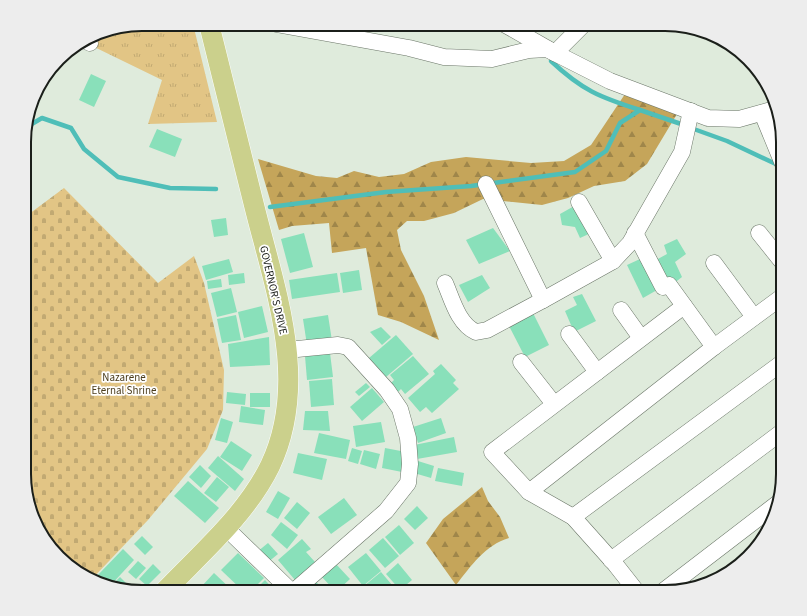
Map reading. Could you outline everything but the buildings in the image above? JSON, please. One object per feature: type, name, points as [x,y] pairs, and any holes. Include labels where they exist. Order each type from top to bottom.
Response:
[{"type":"main road","name":"GOVERNOR'S DRIVE","points":[[171,585],[226,528],[246,504],[262,480],[278,447],[284,424],[288,397],[287,350],[282,314],[211,31]]},
{"type":"street","points":[[315,31],[409,48],[444,56],[492,59],[540,49],[555,53]]},
{"type":"street","points":[[516,31],[610,81],[690,114],[728,120],[763,113],[776,149]]},
{"type":"street","points":[[555,53],[577,31]]},
{"type":"street","points":[[445,283],[461,319],[465,325],[476,332],[487,330],[613,261],[630,243],[682,152],[690,114]]},
{"type":"street","points":[[486,184],[543,300]]},
{"type":"street","points":[[579,202],[613,261]]},
{"type":"street","points":[[635,233],[666,286],[684,306],[714,346]]},
{"type":"street","points":[[759,233],[776,254]]},
{"type":"street","points":[[714,262],[754,317]]},
{"type":"street","points":[[529,492],[714,346],[776,301]]},
{"type":"street","points":[[631,585],[573,517],[529,492],[492,452],[684,306]]},
{"type":"street","points":[[622,310],[641,338]]},
{"type":"street","points":[[569,334],[597,372]]},
{"type":"street","points":[[287,350],[338,345],[348,347],[387,390],[400,409],[408,438],[410,464],[408,483],[386,511],[300,585]]},
{"type":"street","points":[[521,362],[554,404]]},
{"type":"street","points":[[573,517],[776,367]]},
{"type":"street","points":[[611,560],[776,436]]},
{"type":"street","points":[[672,585],[770,509]]},
{"type":"street","points":[[226,528],[285,585]]},
{"type":"green space","points":[[195,31],[217,122],[148,124],[162,80],[89,44],[106,37],[127,32]]},
{"type":"green space","points":[[625,94],[677,114],[647,164],[625,181],[594,186],[568,198],[542,205],[483,199],[454,213],[424,221],[407,221],[397,230],[401,250],[424,296],[439,340],[401,322],[378,315],[366,248],[332,253],[329,223],[292,226],[279,230],[258,159],[316,176],[337,178],[354,171],[379,177],[404,174],[431,162],[466,157],[531,163],[564,161],[591,145]]},
{"type":"green space","name":"Nazarene Eternal Shrine","points":[[64,188],[158,283],[194,256],[204,283],[224,370],[223,410],[207,449],[148,520],[96,575],[74,562],[63,553],[54,542],[39,517],[33,496],[31,481],[31,213]]},
{"type":"green space","points":[[482,487],[488,501],[500,517],[509,538],[500,541],[479,557],[456,585],[426,543],[443,519]]},
{"type":"waterway","points":[[551,61],[572,79],[592,92],[640,110]]},
{"type":"waterway","points":[[270,207],[386,192],[471,186],[575,172],[606,151],[620,123],[640,110],[684,125]]},
{"type":"waterway","points":[[32,124],[42,118],[71,128],[84,149],[118,177],[170,188],[216,189]]},
{"type":"waterway","points":[[691,128],[727,141],[776,164]]}]
